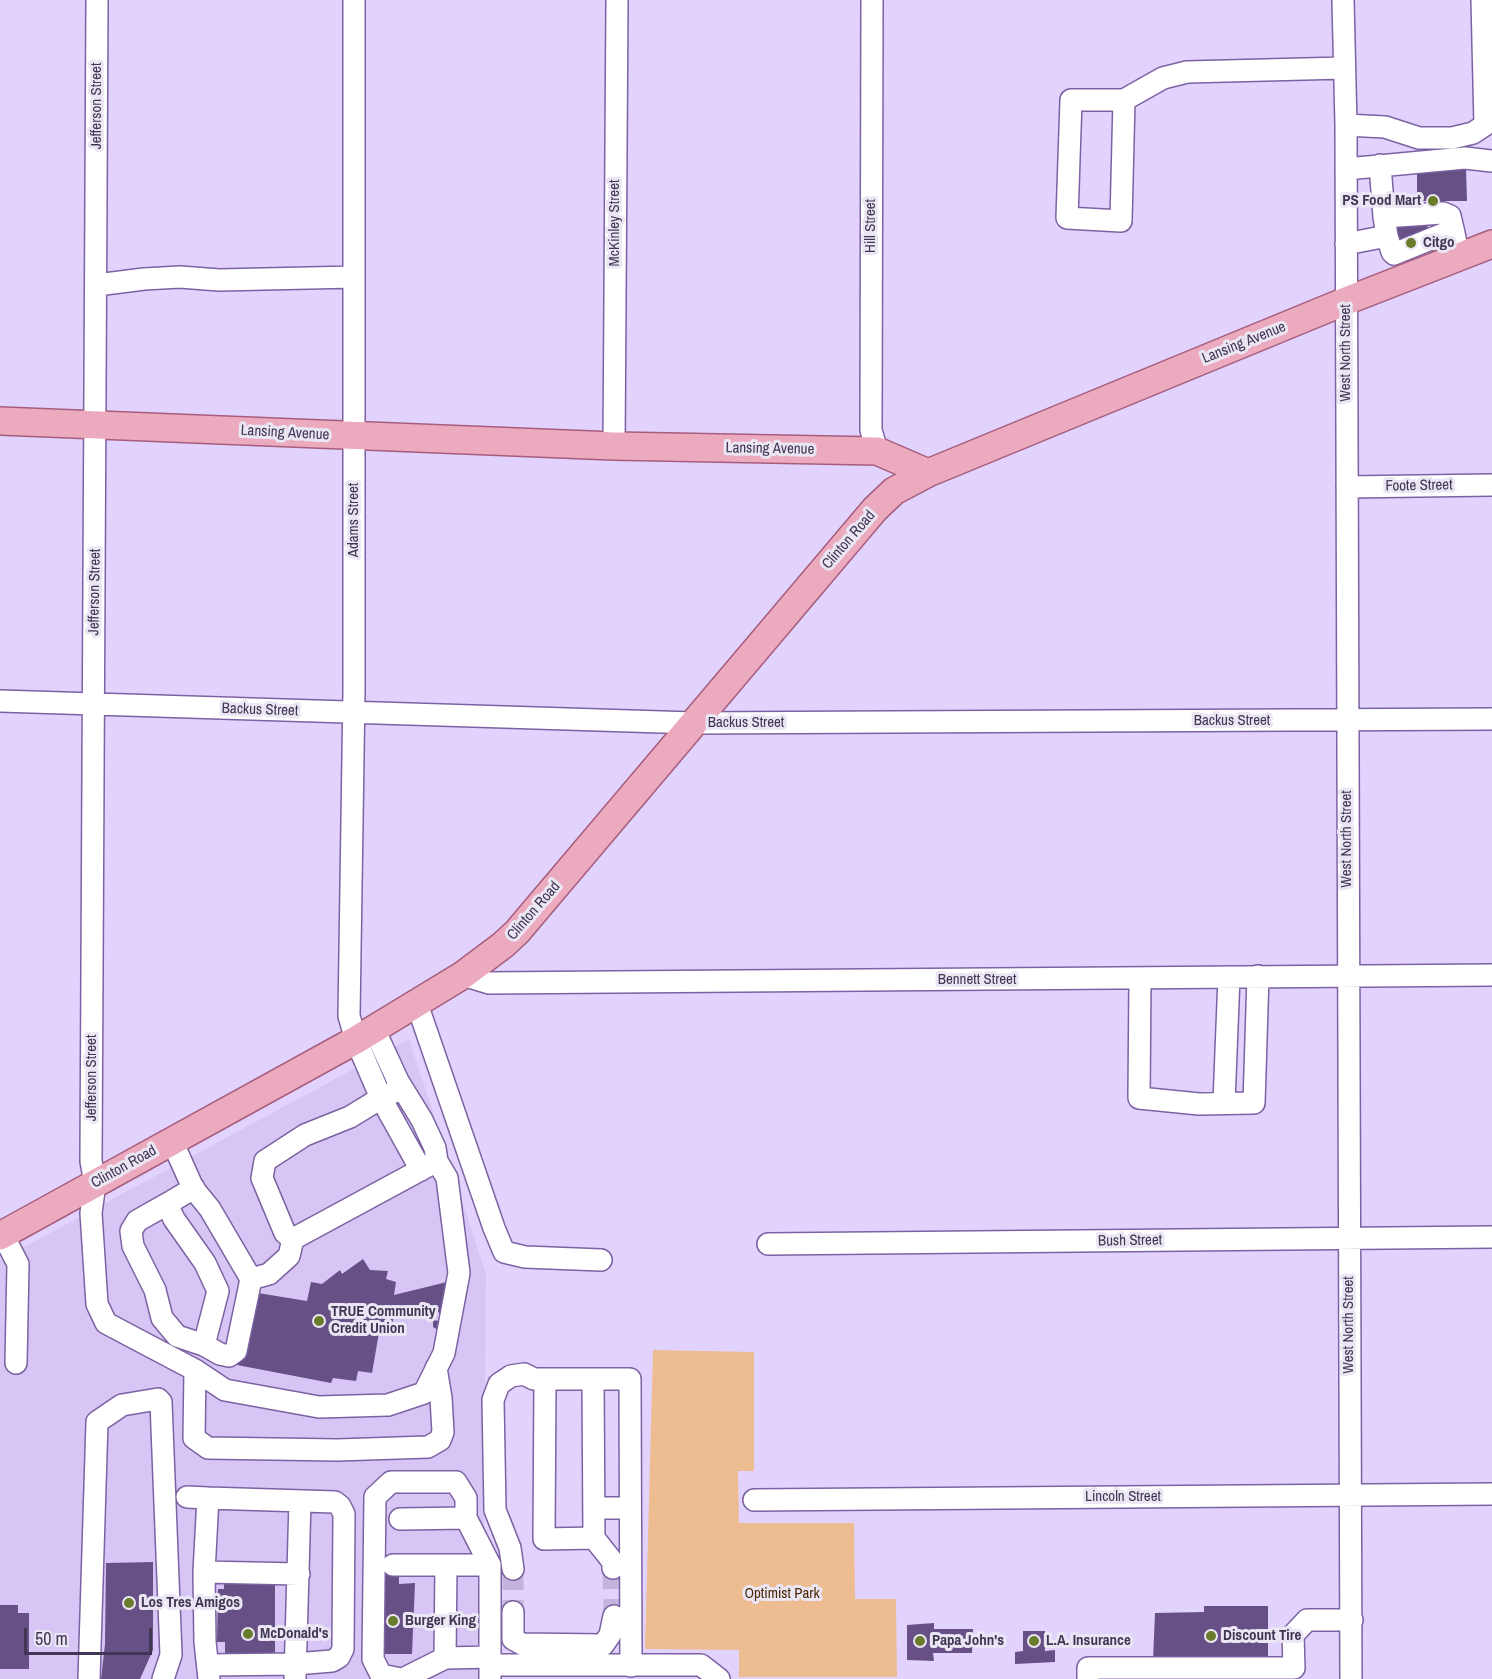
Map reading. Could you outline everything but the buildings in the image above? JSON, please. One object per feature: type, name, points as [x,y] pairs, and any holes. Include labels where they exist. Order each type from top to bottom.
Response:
[{"type":"main road","name":"Lansing Avenue","points":[[0,422],[614,446],[877,450],[928,473],[1346,301],[1480,251]]},
{"type":"main road","name":"Clinton Road","points":[[2,1236],[365,1035],[463,975],[517,932],[875,509],[894,491],[928,473]]},
{"type":"street","name":"Jefferson Street","points":[[98,0],[91,1161],[95,1183],[91,1213],[97,1304],[106,1323],[195,1371],[225,1390],[319,1407],[388,1405],[424,1393],[444,1353],[459,1273],[447,1178],[429,1166]]},
{"type":"street","name":"Adams Street","points":[[354,0],[353,714],[349,1016],[365,1035]]},
{"type":"street","name":"McKinley Street","points":[[614,446],[617,0]]},
{"type":"street","name":"Hill Street","points":[[872,0],[870,430],[877,450]]},
{"type":"street","name":"West North Street","points":[[1343,0],[1346,125],[1346,720],[1351,1679]]},
{"type":"street","points":[[1346,125],[1385,127],[1419,138],[1452,138],[1473,133],[1488,125],[1482,0]]},
{"type":"street","points":[[1124,100],[1121,221],[1067,218],[1071,100],[1124,100],[1163,78],[1187,72],[1343,68]]},
{"type":"street","points":[[1346,169],[1465,158],[1492,161]]},
{"type":"street","points":[[1380,165],[1386,227],[1394,254],[1453,230]]},
{"type":"street","points":[[1346,244],[1386,227],[1443,213],[1450,216],[1453,230],[1480,251]]},
{"type":"street","points":[[97,285],[180,277],[219,280],[354,277]]},
{"type":"street","name":"Foote Street","points":[[1347,487],[1492,485]]},
{"type":"street","name":"Backus Street","points":[[0,701],[693,723],[1492,719]]},
{"type":"street","name":"Bennett Street","points":[[463,975],[489,983],[1492,975]]},
{"type":"street","points":[[1140,979],[1139,1098],[1199,1104],[1254,1103],[1258,976]]},
{"type":"street","points":[[1224,1102],[1229,977]]},
{"type":"street","points":[[417,1004],[504,1252],[525,1257],[601,1260]]},
{"type":"street","points":[[251,1279],[269,1274],[289,1256],[293,1239],[429,1166],[435,1148],[422,1120],[403,1088],[365,1035]]},
{"type":"street","points":[[365,1035],[381,1098],[429,1166]]},
{"type":"street","points":[[293,1239],[285,1233],[262,1178],[266,1161],[305,1136],[350,1117],[403,1088]]},
{"type":"street","points":[[171,1141],[194,1188],[210,1209],[251,1279],[236,1351],[229,1356],[177,1336],[162,1318],[155,1290],[133,1246],[131,1231],[137,1221],[194,1188]]},
{"type":"street","points":[[167,1204],[174,1219],[205,1263],[218,1292],[204,1345]]},
{"type":"street","points":[[2,1236],[18,1264],[16,1363]]},
{"type":"street","name":"Bush Street","points":[[768,1244],[1492,1237]]},
{"type":"street","points":[[195,1371],[194,1438],[208,1448],[337,1450],[428,1447],[440,1440],[442,1432],[441,1398],[436,1368]]},
{"type":"street","points":[[518,1570],[495,1510],[493,1400],[499,1384],[511,1376],[524,1374],[539,1379],[630,1379],[631,1666]]},
{"type":"street","points":[[539,1379],[544,1539],[604,1557],[594,1508],[593,1379]]},
{"type":"street","points":[[89,1679],[98,1422],[122,1405],[158,1399],[161,1402],[171,1655],[163,1679]]},
{"type":"street","points":[[490,1667],[490,1566],[466,1518],[466,1498],[456,1482],[391,1482],[375,1497],[373,1659],[381,1675],[402,1679],[445,1658],[490,1667],[701,1665],[719,1679]]},
{"type":"street","name":"Lincoln Street","points":[[754,1500],[1492,1494]]},
{"type":"street","points":[[187,1497],[335,1502],[344,1514],[344,1649],[332,1661],[295,1672],[209,1672],[205,1642],[204,1572],[208,1498]]},
{"type":"street","points":[[295,1672],[300,1501]]},
{"type":"street","points":[[594,1508],[630,1508]]},
{"type":"street","points":[[400,1519],[466,1518]]},
{"type":"street","points":[[393,1565],[490,1566]]},
{"type":"street","points":[[445,1658],[446,1565]]},
{"type":"street","points":[[204,1572],[299,1574]]},
{"type":"street","points":[[518,1612],[513,1639],[522,1644],[603,1645],[610,1635],[608,1616]]},
{"type":"street","points":[[1088,1679],[1088,1668],[1180,1673],[1294,1668],[1293,1635],[1307,1620],[1352,1620]]},
{"type":"shaded area","points":[[409,1039],[486,1274],[483,1679],[0,1679],[0,1260]]},
{"type":"green space","name":"Optimist Park","points":[[653,1350],[754,1352],[754,1471],[738,1471],[739,1523],[854,1523],[855,1599],[896,1599],[897,1677],[739,1677],[739,1650],[645,1649]]},
{"type":"tunnel","points":[[613,1568],[614,1616]]},
{"type":"tunnel","points":[[513,1569],[513,1612]]},
{"type":"place","name":"PS Food Mart","points":[[1433,201]]},
{"type":"place","name":"Citgo","points":[[1411,243]]},
{"type":"place","name":"TRUE Community Credit Union","points":[[319,1321]]},
{"type":"place","name":"Los Tres Amigos","points":[[129,1603]]},
{"type":"place","name":"Burger King","points":[[393,1621]]},
{"type":"place","name":"McDonald's","points":[[248,1634]]},
{"type":"place","name":"Discount Tire","points":[[1211,1636]]},
{"type":"place","name":"Papa John's","points":[[920,1641]]},
{"type":"place","name":"L.A. Insurance","points":[[1034,1641]]}]
